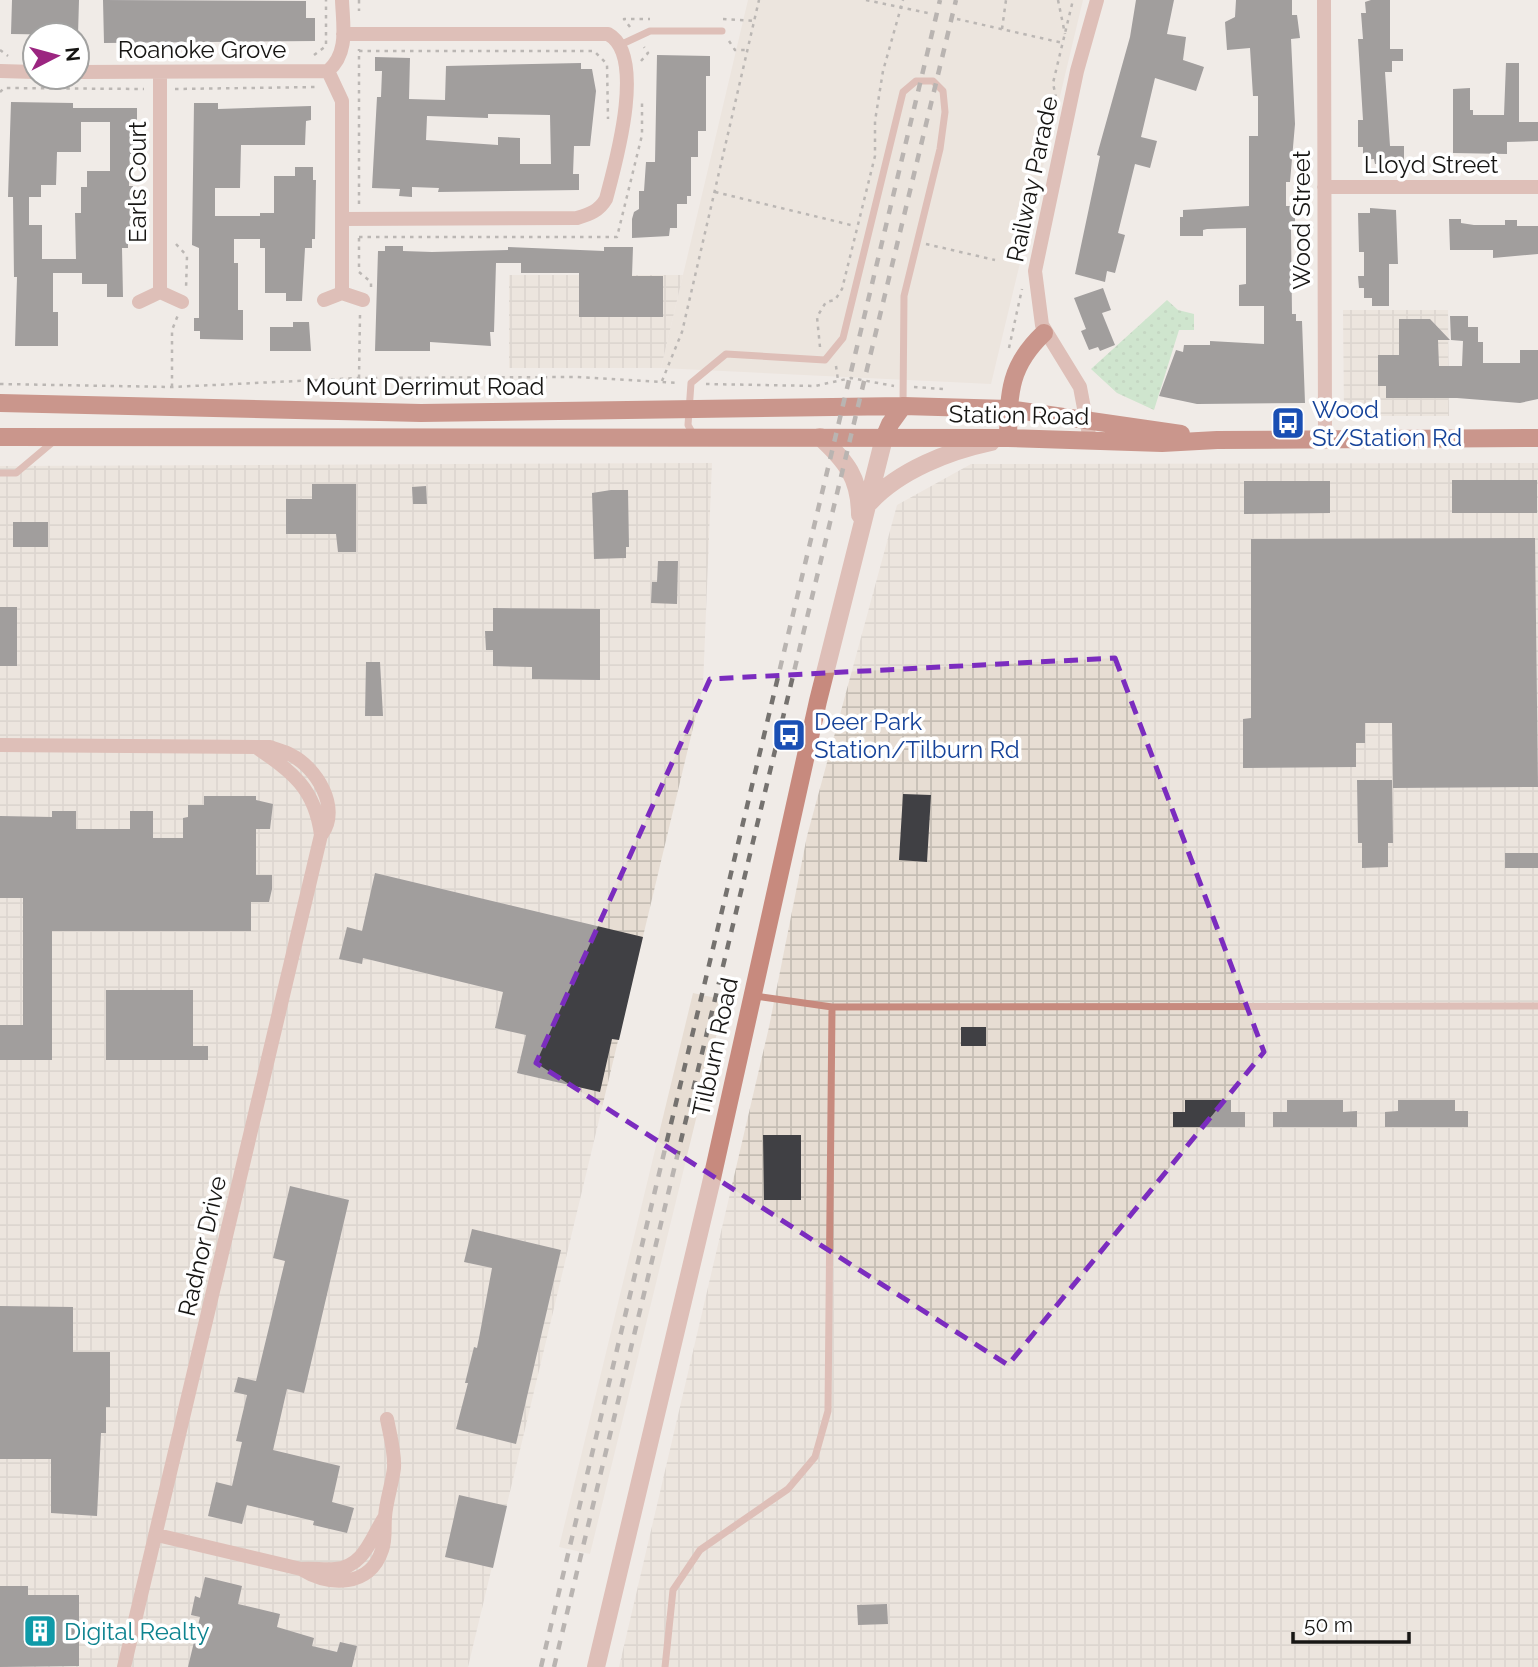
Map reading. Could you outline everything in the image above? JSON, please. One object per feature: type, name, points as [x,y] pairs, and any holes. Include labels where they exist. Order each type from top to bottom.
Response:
[{"type":"main road","points":[[1008,438],[1009,408],[1021,357],[1044,333]]},
{"type":"main road","name":"Mount Derrimut Road","points":[[0,403],[407,412],[849,408]]},
{"type":"main road","points":[[884,438],[903,405]]},
{"type":"main road","name":"Station Road","points":[[849,408],[903,405],[1009,408],[1217,440]]},
{"type":"main road","points":[[849,408],[876,418],[884,438]]},
{"type":"main road","points":[[576,437],[577,411]]},
{"type":"main road","name":"Mount Derrimut Road","points":[[0,437],[820,437]]},
{"type":"main road","name":"Station Road","points":[[820,437],[1008,438],[1162,443],[1217,440],[1538,438]]},
{"type":"street","points":[[342,0],[343,34],[340,61],[328,71],[342,101],[342,293]]},
{"type":"street","name":"Railway Parade","points":[[1090,440],[1080,387],[1044,333],[1035,284],[1037,256],[1077,71],[1097,0]]},
{"type":"street","name":"Wood Street","points":[[1324,0],[1325,439]]},
{"type":"street","points":[[343,34],[608,34],[620,45],[625,67],[625,128],[606,200],[601,208],[577,218],[343,219]]},
{"type":"street","points":[[0,71],[21,72]]},
{"type":"street","name":"Roanoke Grove","points":[[91,72],[328,71]]},
{"type":"street","name":"Earls Court","points":[[160,72],[160,292]]},
{"type":"street","name":"Lloyd Street","points":[[1324,187],[1538,187]]},
{"type":"street","points":[[139,302],[160,292],[183,301]]},
{"type":"street","points":[[324,300],[342,293],[366,301]]},
{"type":"street","points":[[820,437],[852,471],[859,489],[861,533]]},
{"type":"street","name":"Tilburn Road","points":[[596,1667],[710,1183],[821,689],[884,438]]},
{"type":"street","points":[[870,502],[893,484],[941,457],[961,448],[1008,438]]},
{"type":"street","name":"Radnor Drive","points":[[0,745],[270,747],[293,755],[310,769],[323,789],[330,811],[328,826],[321,835],[124,1667]]},
{"type":"street","points":[[157,1535],[301,1569],[336,1569],[354,1562],[369,1548],[384,1518],[394,1469],[387,1419]]},
{"type":"lane","points":[[620,45],[650,31],[722,31]]},
{"type":"lane","points":[[731,437],[691,434],[688,425],[691,383],[726,354],[825,360],[843,338],[903,92],[916,81],[933,81],[943,91],[945,112],[940,149],[904,296],[903,405]]},
{"type":"lane","points":[[0,473],[16,473],[58,438]]},
{"type":"lane","points":[[751,995],[832,1007],[1538,1006]]},
{"type":"lane","points":[[665,1667],[673,1590],[700,1550],[788,1489],[815,1457],[828,1411],[832,1007]]},
{"type":"path","points":[[314,55],[326,46],[326,0]]},
{"type":"path","points":[[359,0],[359,272],[371,282],[359,316],[359,379]]},
{"type":"path","points":[[662,382],[682,332],[759,0]]},
{"type":"path","points":[[866,0],[928,13]]},
{"type":"path","points":[[838,381],[836,365],[819,346],[817,317],[826,302],[835,300],[842,289],[874,156],[875,121],[883,71],[902,0]]},
{"type":"path","points":[[1002,29],[1006,0]]},
{"type":"path","points":[[1058,0],[1065,34]]},
{"type":"path","points":[[1057,66],[1073,0]]},
{"type":"path","points":[[641,73],[641,61],[648,53],[624,19],[662,19]]},
{"type":"path","points":[[713,19],[755,22]]},
{"type":"path","points":[[957,19],[1063,43]]},
{"type":"path","points":[[722,31],[734,50],[748,50]]},
{"type":"path","points":[[0,50],[7,56],[21,56]]},
{"type":"path","points":[[359,51],[594,51],[607,64],[608,129]]},
{"type":"path","points":[[176,89],[176,102]]},
{"type":"path","points":[[359,237],[617,237],[642,135],[642,98]]},
{"type":"path","points":[[715,192],[869,229]]},
{"type":"path","points":[[359,203],[372,203]]},
{"type":"path","points":[[172,387],[172,330],[183,301],[187,256],[176,245],[176,232]]},
{"type":"path","points":[[917,241],[995,260]]},
{"type":"path","points":[[0,384],[172,387],[359,379],[576,377],[815,386],[851,378],[864,381]]},
{"type":"highlighted area","points":[[1115,658],[1264,1052],[1008,1365],[536,1063],[710,679]]},
{"type":"shaded area","points":[[748,0],[1083,0],[991,384],[661,368]]},
{"type":"shaded area","points":[[509,275],[683,275],[661,368],[509,368]]},
{"type":"shaded area","points":[[1343,310],[1448,310],[1449,416],[1344,416]]},
{"type":"shaded area","points":[[712,463],[703,686],[468,1667],[0,1667],[0,466]]},
{"type":"shaded area","points":[[1538,463],[1538,1667],[619,1667],[769,1027],[807,836],[897,505],[971,464]]},
{"type":"shaded area","points":[[693,993],[725,1000],[590,1554],[559,1547]]},
{"type":"green space","points":[[1167,300],[1178,310],[1194,314],[1194,330],[1179,330],[1154,410],[1117,393],[1091,369]]},
{"type":"building","points":[[12,0],[79,0],[78,21],[21,21],[21,34],[11,34]]},
{"type":"building","points":[[103,0],[306,1],[306,18],[315,18],[315,41],[104,43]]},
{"type":"building","points":[[1136,0],[1174,0],[1167,34],[1186,37],[1183,60],[1204,67],[1196,91],[1155,78],[1141,137],[1157,141],[1150,168],[1135,164],[1118,233],[1125,235],[1115,273],[1107,271],[1105,282],[1075,274],[1100,156],[1097,155],[1130,37]]},
{"type":"building","points":[[1236,0],[1292,0],[1292,15],[1297,15],[1300,38],[1291,39],[1295,124],[1290,182],[1286,182],[1286,206],[1295,206],[1295,228],[1291,228],[1292,314],[1296,314],[1296,321],[1302,321],[1305,403],[1197,404],[1159,396],[1176,350],[1183,352],[1184,345],[1210,345],[1210,341],[1264,344],[1264,306],[1239,306],[1239,285],[1246,284],[1246,228],[1207,229],[1203,230],[1203,236],[1180,236],[1180,217],[1183,217],[1183,210],[1249,206],[1249,136],[1258,136],[1258,96],[1253,96],[1250,48],[1227,50],[1225,22],[1235,17]]},
{"type":"building","points":[[1390,0],[1390,49],[1403,49],[1403,61],[1392,61],[1392,72],[1385,72],[1390,146],[1404,146],[1404,164],[1375,164],[1374,159],[1363,160],[1363,147],[1358,147],[1358,120],[1363,120],[1358,39],[1363,39],[1361,13],[1366,13],[1365,2]]},
{"type":"building","points":[[657,55],[710,56],[710,76],[706,76],[706,131],[698,131],[698,157],[691,157],[691,196],[687,196],[687,204],[677,204],[677,228],[670,228],[669,236],[632,238],[632,219],[634,212],[639,209],[639,191],[644,191],[646,162],[655,162]]},
{"type":"building","points":[[375,57],[410,58],[409,99],[445,100],[446,66],[581,63],[581,69],[592,69],[596,91],[590,146],[574,146],[573,174],[579,174],[579,190],[438,192],[439,188],[412,187],[412,197],[399,196],[400,189],[372,188],[377,97],[381,97],[382,71],[375,71]],"holes":[[[488,114],[550,115],[551,164],[520,164],[520,138],[498,137],[498,145],[426,140],[427,116],[488,118]]]},
{"type":"building","points":[[1506,63],[1519,63],[1519,122],[1538,122],[1538,141],[1507,142],[1507,154],[1453,153],[1453,89],[1470,88],[1470,110],[1473,110],[1473,115],[1504,115]]},
{"type":"building","points":[[11,102],[73,103],[73,108],[137,108],[137,120],[133,121],[133,154],[130,154],[129,186],[133,186],[131,235],[128,235],[128,248],[122,248],[123,297],[107,297],[107,284],[82,284],[82,273],[53,273],[53,312],[58,312],[58,346],[15,346],[17,277],[14,277],[13,197],[8,197]],"holes":[[[81,122],[110,122],[110,171],[87,171],[87,187],[81,187],[81,213],[75,213],[76,259],[42,259],[42,225],[29,225],[29,197],[41,197],[41,185],[56,185],[57,152],[81,152]]]},
{"type":"building","points":[[194,103],[218,103],[218,109],[311,106],[311,120],[306,121],[305,145],[241,145],[240,188],[215,188],[215,216],[260,216],[260,213],[274,213],[274,176],[295,176],[295,167],[313,167],[313,180],[316,180],[315,239],[312,239],[312,248],[305,248],[302,301],[286,301],[286,293],[265,293],[265,248],[260,248],[260,239],[234,239],[234,263],[238,263],[238,310],[243,310],[243,340],[200,339],[200,331],[194,331],[194,318],[199,318],[199,248],[192,245]]},
{"type":"building","points":[[1370,208],[1396,210],[1398,264],[1389,264],[1389,306],[1372,306],[1372,298],[1364,298],[1364,288],[1359,288],[1358,276],[1364,276],[1364,252],[1359,252],[1358,213],[1370,213]]},
{"type":"building","points":[[1449,219],[1461,219],[1461,223],[1474,225],[1505,225],[1505,220],[1517,220],[1517,226],[1538,226],[1538,254],[1493,258],[1493,250],[1450,250]]},
{"type":"building","points":[[385,246],[403,246],[403,251],[432,252],[508,250],[508,247],[604,251],[604,247],[633,247],[632,276],[663,276],[663,317],[579,317],[579,273],[521,273],[521,263],[496,263],[494,332],[490,332],[491,346],[430,342],[430,351],[375,351],[378,251],[385,251]]},
{"type":"building","points":[[1103,288],[1111,310],[1102,313],[1115,345],[1100,351],[1098,347],[1089,350],[1081,331],[1086,329],[1074,298]]},
{"type":"building","points":[[1450,316],[1468,316],[1468,327],[1478,327],[1478,342],[1483,342],[1483,363],[1520,363],[1520,350],[1538,350],[1538,399],[1520,403],[1457,398],[1386,398],[1386,386],[1378,386],[1378,355],[1399,355],[1399,319],[1430,319],[1450,340],[1438,340],[1439,366],[1462,366],[1463,341],[1451,340]]},
{"type":"building","points":[[293,322],[309,322],[311,351],[270,351],[270,327],[293,327]]},
{"type":"building","points":[[1452,480],[1537,480],[1537,513],[1452,513]]},
{"type":"building","points":[[1244,481],[1330,481],[1330,513],[1244,514]]},
{"type":"building","points":[[312,484],[356,484],[356,552],[338,552],[336,534],[286,534],[286,499],[312,499]]},
{"type":"building","points":[[426,486],[427,504],[413,504],[412,487]]},
{"type":"building","points":[[628,490],[629,547],[626,547],[626,558],[594,559],[592,493]]},
{"type":"building","points":[[13,522],[48,522],[48,547],[13,547]]},
{"type":"building","points":[[1535,538],[1538,787],[1393,788],[1392,723],[1365,723],[1365,743],[1356,743],[1356,767],[1243,768],[1243,719],[1251,718],[1251,539]]},
{"type":"building","points":[[658,561],[678,561],[677,604],[651,603],[652,582],[657,582]]},
{"type":"building","points":[[0,607],[17,607],[17,666],[0,666]]},
{"type":"building","points":[[493,608],[600,609],[600,680],[532,679],[532,667],[493,666],[493,650],[486,650],[485,631],[493,631]]},
{"type":"building","points":[[366,662],[380,662],[383,716],[365,716]]},
{"type":"building","points":[[1357,780],[1392,780],[1393,843],[1388,843],[1388,867],[1362,868],[1362,843],[1358,843]]},
{"type":"building","points":[[903,794],[931,795],[927,862],[899,860]]},
{"type":"building","points":[[204,796],[256,796],[256,800],[273,804],[270,829],[256,829],[256,875],[272,875],[272,889],[269,902],[251,902],[251,931],[52,931],[52,1060],[0,1060],[0,1025],[23,1025],[23,898],[0,898],[0,816],[52,817],[52,811],[76,811],[76,829],[130,829],[130,811],[153,811],[153,838],[183,838],[183,818],[188,817],[188,805],[204,805]]},
{"type":"building","points":[[1505,853],[1538,853],[1538,868],[1505,868]]},
{"type":"building","points":[[375,873],[643,937],[619,1040],[612,1039],[600,1092],[517,1073],[526,1035],[495,1028],[503,992],[363,958],[362,964],[339,959],[347,927],[362,931]]},
{"type":"building","points":[[106,990],[193,990],[193,1046],[208,1046],[208,1060],[106,1060]]},
{"type":"building","points":[[961,1027],[986,1027],[986,1046],[961,1046]]},
{"type":"building","points":[[1185,1100],[1231,1100],[1231,1112],[1245,1112],[1245,1127],[1173,1127],[1173,1112],[1185,1112]]},
{"type":"building","points":[[1287,1100],[1343,1100],[1343,1112],[1357,1111],[1357,1127],[1273,1127],[1273,1112],[1287,1112]]},
{"type":"building","points":[[1398,1100],[1455,1100],[1455,1111],[1468,1111],[1468,1127],[1385,1127],[1385,1112],[1398,1111]]},
{"type":"building","points":[[763,1135],[801,1135],[801,1200],[764,1200]]},
{"type":"building","points":[[290,1186],[349,1200],[304,1393],[287,1389],[273,1450],[340,1466],[332,1502],[354,1508],[347,1533],[313,1525],[314,1521],[247,1505],[242,1524],[208,1516],[216,1482],[232,1486],[242,1442],[236,1441],[247,1395],[234,1392],[238,1377],[256,1381],[285,1261],[273,1258]]},
{"type":"building","points":[[472,1229],[561,1250],[516,1444],[456,1429],[474,1347],[477,1348],[492,1268],[464,1262]]},
{"type":"building","points":[[0,1306],[73,1307],[73,1352],[110,1352],[110,1407],[106,1407],[106,1433],[101,1433],[97,1516],[51,1513],[51,1459],[0,1459]]},
{"type":"building","points":[[459,1495],[507,1506],[493,1568],[445,1557]]},
{"type":"building","points":[[205,1577],[242,1586],[238,1604],[280,1614],[277,1627],[314,1638],[312,1646],[337,1652],[340,1642],[357,1646],[352,1667],[188,1667],[200,1617],[191,1615],[195,1596],[200,1598]]},
{"type":"building","name":"Digital Realty","points":[[0,1586],[28,1586],[28,1595],[79,1595],[79,1666],[0,1667]]},
{"type":"building","points":[[887,1604],[888,1624],[858,1625],[857,1605]]},
{"type":"railway","points":[[541,1667],[940,0]]},
{"type":"railway","points":[[554,1667],[956,0]]},
{"type":"place","name":"Wood St/Station Rd","points":[[1288,423]]},
{"type":"place","name":"Deer Park Station/Tilburn Rd","points":[[789,735]]},
{"type":"place","name":"Digital Realty","points":[[40,1631]]}]
